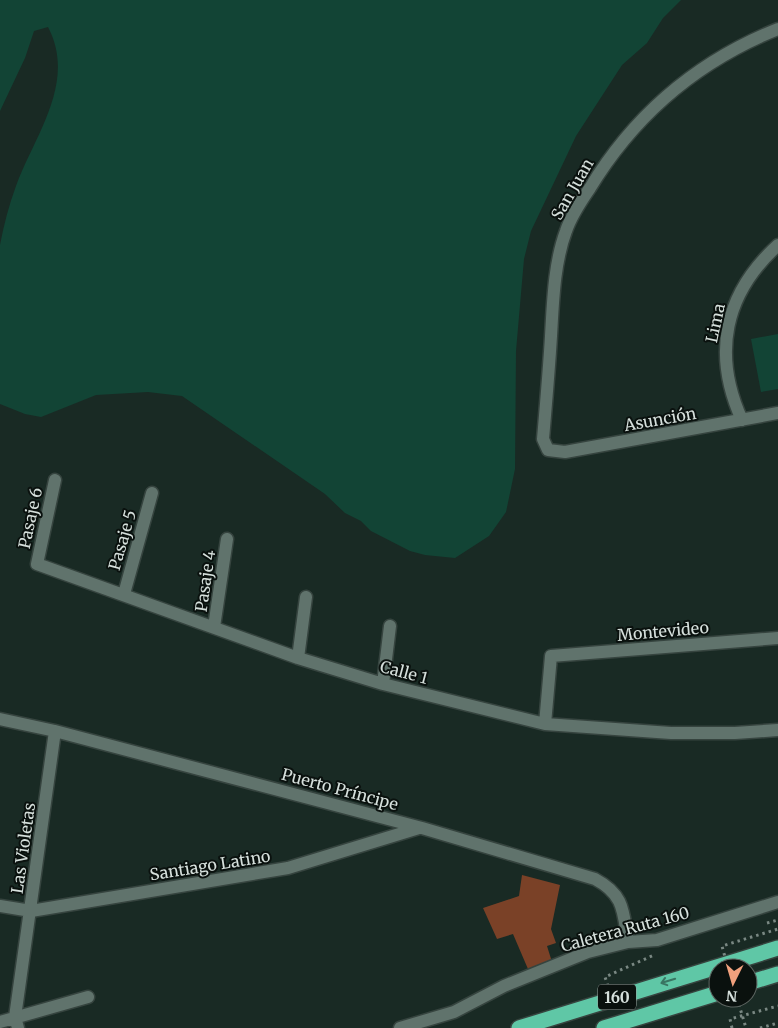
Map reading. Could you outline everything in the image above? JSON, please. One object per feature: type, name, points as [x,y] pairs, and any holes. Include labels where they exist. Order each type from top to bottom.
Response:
[{"type":"highway","name":"160","points":[[519,1028],[778,948]]},
{"type":"highway","points":[[758,981],[778,974]]},
{"type":"highway","name":"160","points":[[604,1028],[708,996]]},
{"type":"street","name":"San Juan","points":[[548,450],[544,438],[554,290],[566,231],[580,203],[617,148],[662,100],[713,61],[742,44],[778,29]]},
{"type":"street","name":"Lima","points":[[742,420],[731,393],[726,364],[728,325],[742,288],[753,271],[778,245]]},
{"type":"street","name":"Asunción","points":[[548,450],[566,452],[778,413]]},
{"type":"street","name":"Pasaje 6","points":[[37,564],[55,480]]},
{"type":"street","name":"Pasaje 5","points":[[124,594],[152,493]]},
{"type":"street","name":"Pasaje 4","points":[[214,627],[227,539]]},
{"type":"street","name":"Calle 1","points":[[37,564],[298,658],[383,684],[545,724],[671,733],[734,733],[778,730]]},
{"type":"street","points":[[298,658],[306,597]]},
{"type":"street","points":[[383,684],[390,626]]},
{"type":"street","name":"Montevideo","points":[[545,724],[551,656],[778,638]]},
{"type":"street","name":"Puerto Príncipe","points":[[0,719],[55,731],[422,828],[584,875],[615,892],[622,910],[628,942]]},
{"type":"street","name":"Las Violetas","points":[[17,1023],[30,911],[55,731]]},
{"type":"street","name":"Santiago Latino","points":[[0,906],[30,911],[288,868],[422,828]]},
{"type":"street","name":"Caletera Ruta 160","points":[[400,1028],[454,1012],[504,986],[570,959],[628,942],[657,940],[778,902]]},
{"type":"street","points":[[0,1022],[17,1023],[88,997]]},
{"type":"path","points":[[725,958],[722,946],[778,929]]},
{"type":"path","points":[[612,998],[604,977],[647,960],[663,950],[657,940]]},
{"type":"path","points":[[732,1028],[730,1019],[778,1006]]},
{"type":"path","points":[[740,1008],[746,1028]]},
{"type":"path","points":[[760,1028],[778,1023]]},
{"type":"green space","points":[[0,0],[681,0],[663,18],[647,43],[622,65],[576,136],[531,231],[524,259],[516,351],[515,469],[506,512],[489,536],[455,558],[425,555],[410,551],[371,531],[361,521],[345,513],[325,494],[182,396],[148,392],[96,395],[41,417],[25,414],[0,404],[0,245],[16,186],[50,108],[56,88],[58,68],[56,48],[48,27],[34,31],[25,58],[0,111]]},
{"type":"green space","points":[[778,334],[778,389],[761,392],[751,339]]},
{"type":"building","points":[[522,875],[560,885],[551,929],[556,943],[547,946],[552,962],[528,969],[513,934],[497,939],[483,908],[519,896]]}]
